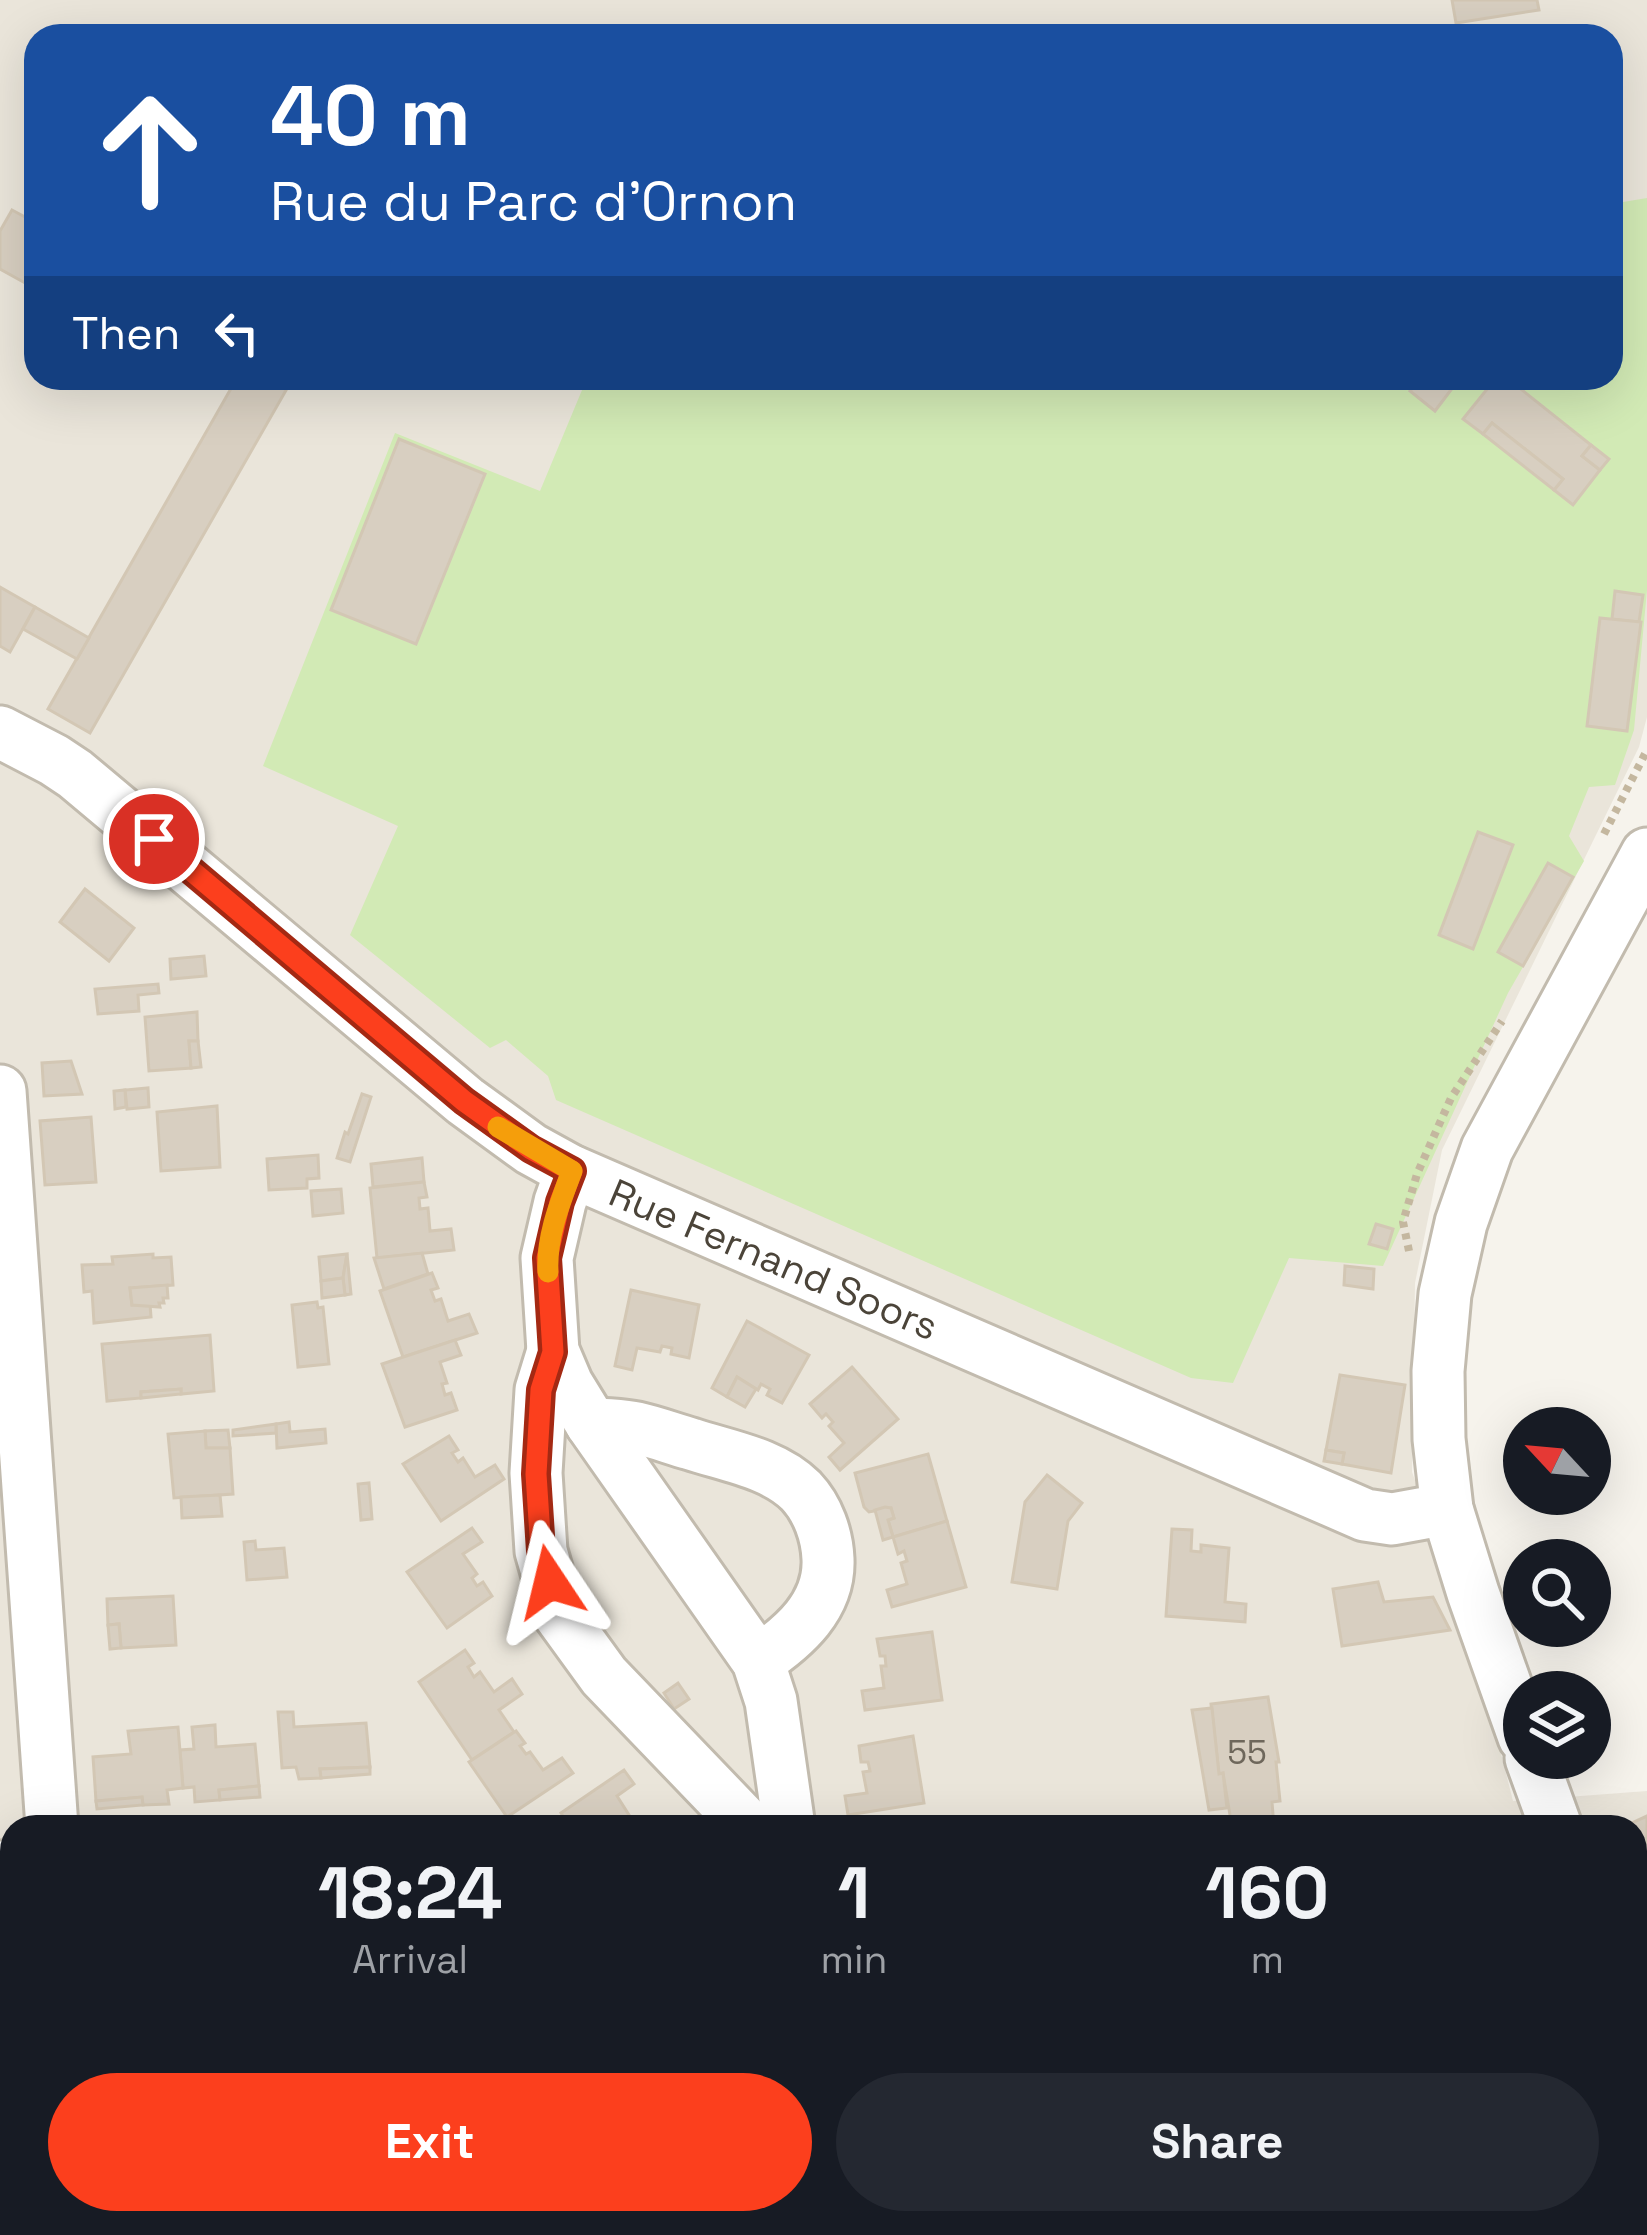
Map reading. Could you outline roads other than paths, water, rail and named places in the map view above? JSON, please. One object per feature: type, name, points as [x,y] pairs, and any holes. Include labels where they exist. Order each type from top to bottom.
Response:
[{"type":"street","name":"Rue Fernand Soors","points":[[0,732],[75,774],[464,1101],[531,1149],[572,1171],[1365,1515],[1392,1520],[1447,1509]]},
{"type":"street","points":[[1503,1678],[1447,1509],[1438,1371],[1445,1294],[1461,1223],[1487,1149],[1647,854]]},
{"type":"street","points":[[0,1091],[51,1815]]},
{"type":"street","points":[[572,1171],[547,1258],[553,1352],[591,1423],[758,1661],[771,1702],[787,1815]]},
{"type":"street","points":[[553,1352],[541,1390],[536,1474],[541,1551],[559,1613],[604,1676],[737,1815]]},
{"type":"street","points":[[591,1423],[637,1428],[752,1463],[788,1481],[815,1509],[828,1548],[824,1590],[803,1624],[758,1661]]},
{"type":"street","points":[[1539,1779],[1552,1815]]}]
